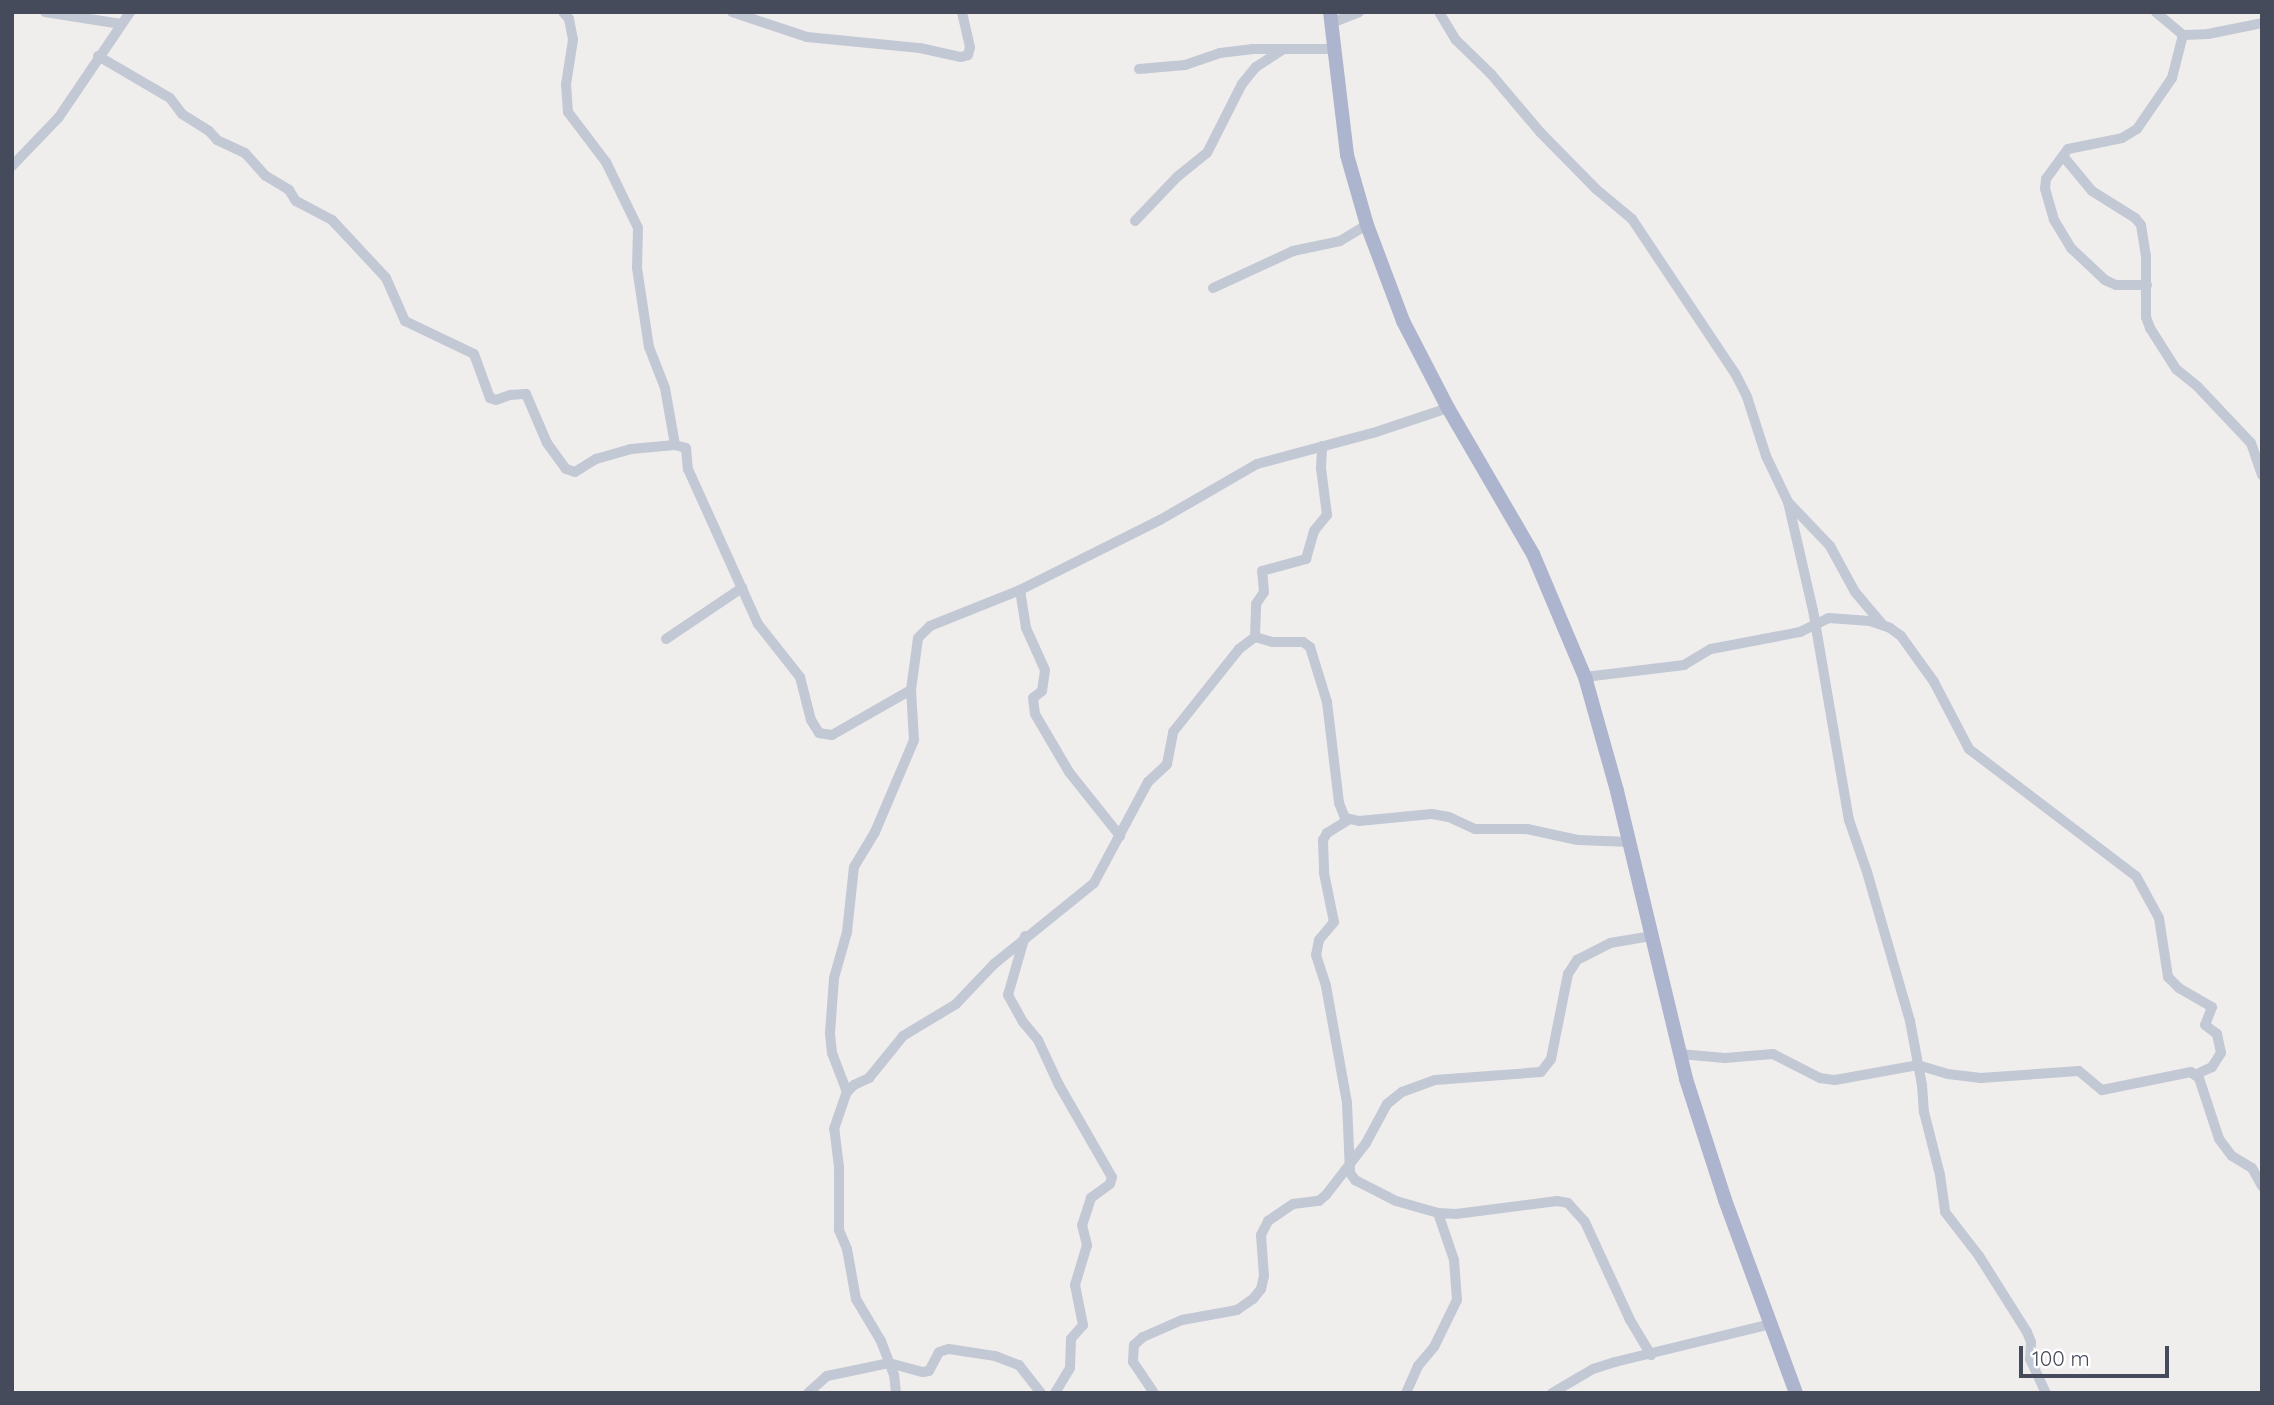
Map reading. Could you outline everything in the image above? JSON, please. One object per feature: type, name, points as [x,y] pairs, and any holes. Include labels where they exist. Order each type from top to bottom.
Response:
[{"type":"main road","points":[[1331,18],[1348,155],[1367,225],[1403,321],[1447,408],[1532,554],[1585,677],[1630,842],[1680,1054],[1725,1200],[1796,1393]]},
{"type":"street","points":[[45,12],[121,24]]},
{"type":"street","points":[[12,166],[60,117],[98,55],[130,12]]},
{"type":"street","points":[[563,12],[569,19],[572,40],[566,84],[568,112],[606,162],[638,228],[637,268],[649,347],[665,388],[676,445]]},
{"type":"street","points":[[732,12],[807,37],[920,48],[961,57],[968,55],[970,47],[962,12]]},
{"type":"street","points":[[1331,18],[1359,12]]},
{"type":"street","points":[[1438,12],[1456,40],[1491,74],[1540,132],[1596,189],[1632,219],[1736,375],[1747,397],[1766,456],[1788,502],[1815,626],[1849,820],[1867,872],[1910,1021],[1924,1112],[1940,1175],[1947,1217],[1979,1256],[2027,1332],[2031,1342],[2030,1359],[2046,1393]]},
{"type":"street","points":[[2156,12],[2183,35],[2208,34],[2262,23]]},
{"type":"street","points":[[2147,285],[2116,285],[2105,280],[2061,237],[2045,189],[2046,179],[2068,149],[2122,138],[2137,129],[2172,78],[2183,35]]},
{"type":"street","points":[[1139,69],[1185,65],[1220,53],[1334,49]]},
{"type":"street","points":[[1135,222],[1177,177],[1207,153],[1242,84],[1256,67],[1282,50]]},
{"type":"street","points":[[98,55],[170,98],[183,114],[209,131],[217,140],[245,153],[266,176],[289,190],[296,201],[332,220],[386,278],[405,321],[474,354],[489,398],[496,400],[510,395],[526,394],[547,443],[566,468],[575,472],[601,457],[631,449],[676,445],[686,447],[688,469],[764,636],[800,677],[811,720],[819,733],[832,735],[911,690]]},
{"type":"street","points":[[2063,156],[2092,191],[2135,218],[2141,225],[2147,285],[2146,317],[2150,328],[2176,369],[2198,387],[2251,443],[2262,474]]},
{"type":"street","points":[[1213,288],[1293,251],[1340,241],[1367,225]]},
{"type":"street","points":[[847,1092],[830,1045],[834,978],[847,932],[856,861],[875,832],[914,740],[911,690],[916,643],[926,628],[1020,590],[1160,520],[1257,464],[1447,408]]},
{"type":"street","points":[[1255,637],[1256,604],[1264,592],[1262,571],[1306,559],[1314,531],[1327,515],[1321,468],[1322,446]]},
{"type":"street","points":[[1788,502],[1830,546],[1855,592],[1882,624],[1901,636],[1923,667],[1969,749],[2136,876],[2159,918],[2168,977],[2179,988],[2212,1007],[2205,1025],[2217,1034],[2221,1053],[2212,1068],[2195,1075]]},
{"type":"street","points":[[666,639],[742,588]]},
{"type":"street","points":[[1020,590],[1026,628],[1045,670],[1042,691],[1032,698],[1034,713],[1064,766],[1091,804],[1120,836]]},
{"type":"street","points":[[1585,677],[1684,665],[1711,649],[1789,635],[1829,618],[1882,624]]},
{"type":"street","points":[[1255,637],[1272,642],[1303,642],[1310,647],[1327,702],[1341,813],[1348,820]]},
{"type":"street","points":[[896,1393],[881,1341],[856,1299],[847,1249],[839,1230],[839,1167],[834,1129],[847,1092],[854,1085],[869,1078],[903,1037],[962,998],[994,964],[1026,936],[1090,888],[1149,782],[1167,764],[1173,732],[1187,710],[1239,649],[1255,637]]},
{"type":"street","points":[[1630,842],[1578,841],[1527,829],[1475,828],[1448,817],[1432,814],[1348,820],[1327,833],[1323,840],[1324,873],[1334,922],[1319,940],[1317,954],[1326,986],[1347,1102],[1349,1165],[1355,1180],[1396,1201],[1438,1213],[1456,1214],[1558,1200],[1568,1203],[1585,1222],[1630,1320],[1651,1355]]},
{"type":"street","points":[[1026,936],[1009,995],[1023,1022],[1038,1040],[1059,1085],[1112,1177],[1110,1184],[1091,1198],[1081,1228],[1087,1245],[1075,1285],[1083,1325],[1071,1339],[1070,1368],[1055,1393]]},
{"type":"street","points":[[1154,1393],[1133,1362],[1133,1345],[1143,1337],[1182,1320],[1237,1310],[1253,1299],[1261,1289],[1264,1276],[1261,1235],[1268,1221],[1293,1204],[1319,1201],[1349,1165],[1387,1104],[1402,1092],[1435,1080],[1541,1072],[1551,1059],[1568,974],[1577,960],[1610,943],[1652,936]]},
{"type":"street","points":[[1680,1054],[1725,1058],[1773,1054],[1820,1078],[1835,1080],[1918,1065],[1948,1074],[1980,1078],[2079,1071],[2102,1090],[2186,1072],[2199,1078],[2219,1139],[2232,1156],[2252,1168],[2262,1186]]},
{"type":"street","points":[[1406,1393],[1409,1382],[1432,1351],[1455,1307],[1454,1260],[1438,1213]]},
{"type":"street","points":[[1552,1393],[1593,1369],[1770,1324]]},
{"type":"street","points":[[808,1393],[827,1377],[889,1363],[923,1372],[933,1367],[939,1352],[944,1350],[978,1353],[1019,1365],[1041,1393]]}]
